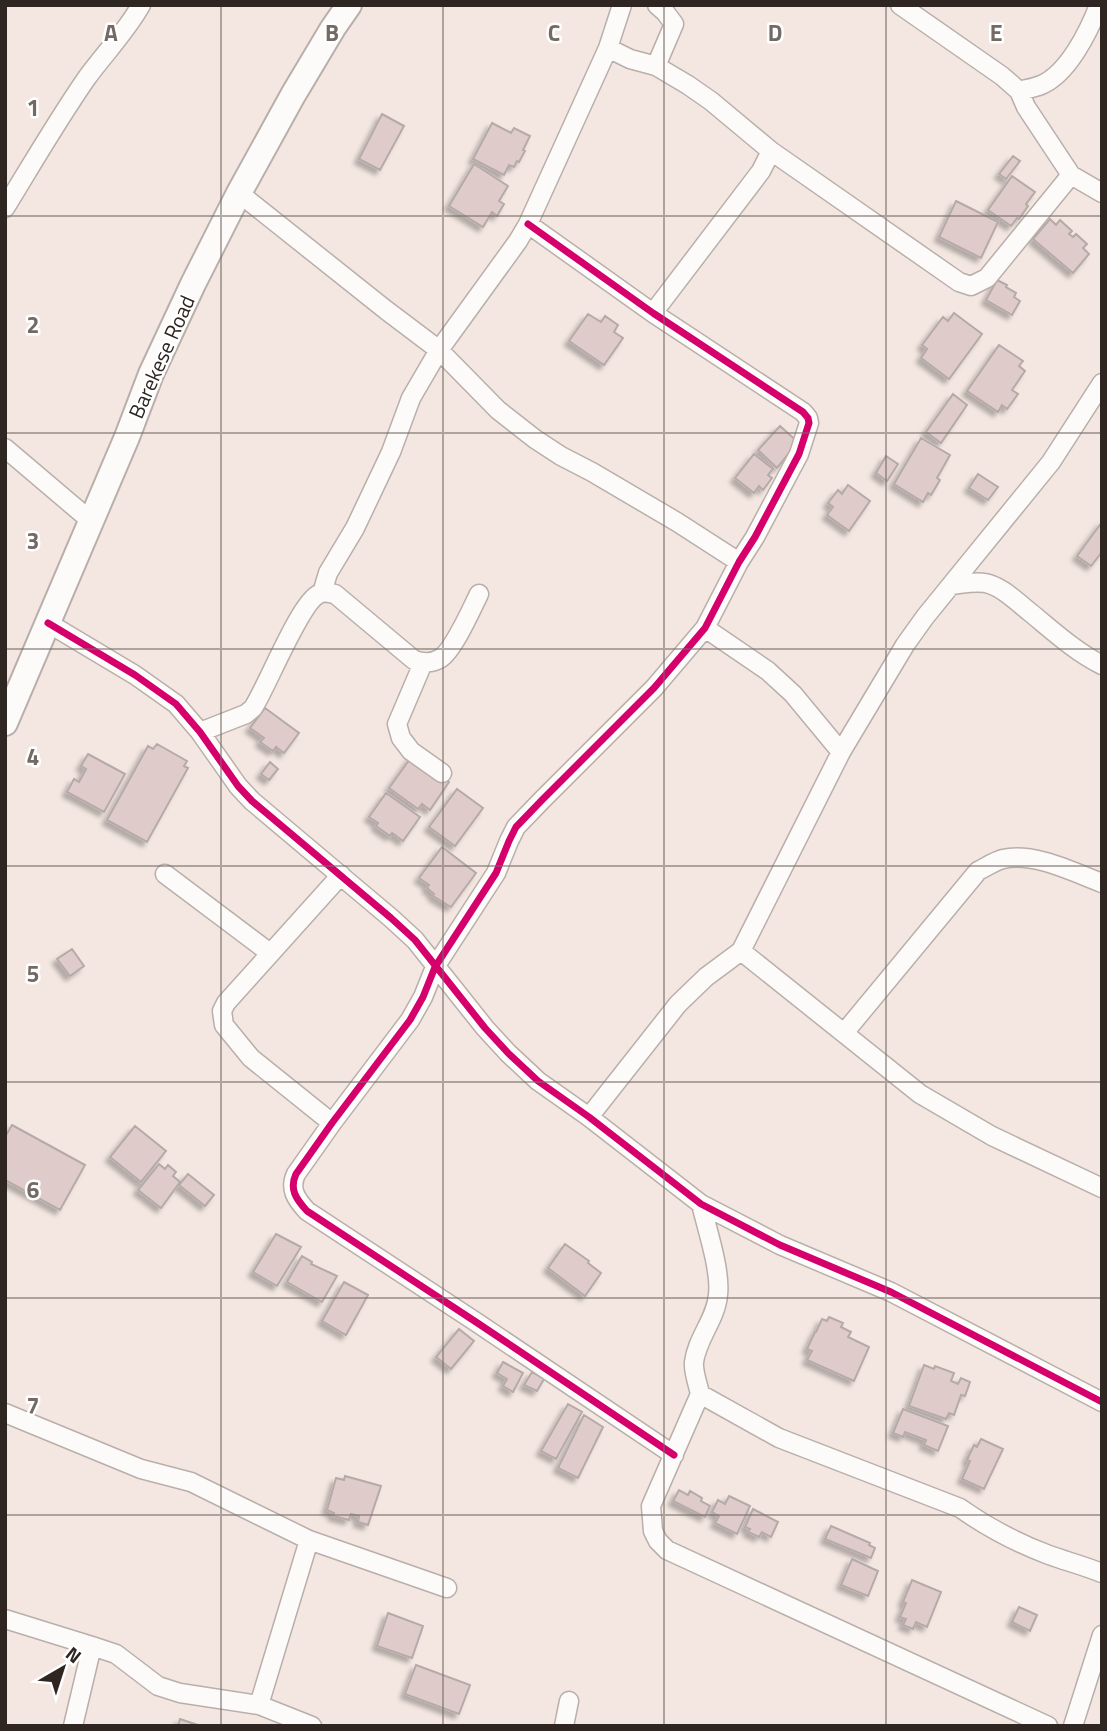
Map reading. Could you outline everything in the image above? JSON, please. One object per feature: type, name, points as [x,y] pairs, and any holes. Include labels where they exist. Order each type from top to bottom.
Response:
[{"type":"main road","name":"Barekese Road","points":[[5,723],[151,374],[208,253],[293,95],[349,5]]},
{"type":"street","points":[[8,198],[57,121],[92,71],[130,24],[141,5]]},
{"type":"street","points":[[322,593],[328,573],[355,528],[391,453],[411,398],[439,350],[518,241],[528,223],[608,48],[622,5]]},
{"type":"street","points":[[656,66],[674,23],[657,5]]},
{"type":"street","points":[[900,5],[1019,91],[1026,107],[1071,175],[1102,193]]},
{"type":"street","points":[[1019,91],[1042,84],[1058,74],[1098,15]]},
{"type":"street","points":[[608,48],[630,60],[656,66],[688,85],[771,151],[959,282],[971,286],[987,278],[1071,175]]},
{"type":"street","points":[[653,313],[761,170],[771,151]]},
{"type":"street","points":[[239,193],[439,350],[498,410],[535,439],[677,522],[739,562]]},
{"type":"street","points":[[528,223],[653,313],[803,412],[808,418],[808,429],[799,454],[705,628],[654,688],[516,827],[496,873],[435,967],[423,998],[410,1020],[296,1174],[292,1189],[307,1211],[674,1455]]},
{"type":"street","points":[[589,1117],[678,1004],[706,977],[741,951],[841,752],[905,645],[1051,461],[1102,383]]},
{"type":"street","points":[[5,448],[91,521]]},
{"type":"street","points":[[952,585],[985,583],[994,586],[1102,666]]},
{"type":"street","points":[[200,732],[246,714],[253,708],[288,638],[317,594],[335,594],[414,660],[423,663],[442,658],[450,649],[479,594]]},
{"type":"street","points":[[48,623],[156,688],[176,704],[252,802],[415,940],[508,1053],[538,1081],[701,1204],[780,1245],[891,1292],[1102,1402]]},
{"type":"street","points":[[705,628],[768,671],[793,694],[841,752]]},
{"type":"street","points":[[423,663],[397,724],[401,738],[411,751],[442,773]]},
{"type":"street","points":[[844,1033],[978,871],[1003,859],[1025,857],[1102,883]]},
{"type":"street","points":[[165,874],[270,953]]},
{"type":"street","points":[[332,1123],[251,1058],[224,1025],[222,1011],[226,1003],[341,875]]},
{"type":"street","points":[[741,951],[920,1094],[992,1136],[1102,1188]]},
{"type":"street","points":[[701,1204],[718,1276],[718,1295],[694,1360],[700,1394],[651,1506],[653,1531],[658,1541],[667,1550],[1048,1726]]},
{"type":"street","points":[[700,1394],[779,1438],[960,1508],[979,1522],[1013,1539],[1102,1573]]},
{"type":"street","points":[[5,1413],[141,1469],[191,1482],[309,1540],[447,1588]]},
{"type":"street","points":[[259,1704],[309,1540]]},
{"type":"street","points":[[5,1619],[116,1654],[158,1686],[180,1693],[259,1704],[313,1726]]},
{"type":"street","points":[[1073,1726],[1102,1635]]},
{"type":"street","points":[[74,1726],[92,1646]]},
{"type":"street","points":[[564,1726],[569,1700]]},
{"type":"building","points":[[382,114],[404,126],[380,170],[359,159]]},
{"type":"building","points":[[492,123],[511,133],[514,128],[530,136],[519,162],[517,161],[514,167],[509,165],[504,175],[473,159]]},
{"type":"building","points":[[1013,156],[1020,161],[1006,179],[999,174]]},
{"type":"building","points":[[474,164],[508,186],[499,201],[504,204],[497,216],[492,212],[483,227],[449,206]]},
{"type":"building","points":[[1012,176],[1035,192],[1019,219],[1011,226],[988,210]]},
{"type":"building","points":[[956,201],[998,222],[981,258],[939,237]]},
{"type":"building","points":[[1050,219],[1056,225],[1060,220],[1072,231],[1069,234],[1073,237],[1076,234],[1087,244],[1083,248],[1089,254],[1073,273],[1033,239]]},
{"type":"building","points":[[997,280],[1016,293],[1014,297],[1020,301],[1012,315],[986,300]]},
{"type":"building","points":[[954,313],[982,334],[949,379],[921,358],[927,349],[922,345],[943,317],[948,321]]},
{"type":"building","points":[[588,314],[601,322],[605,316],[618,325],[614,332],[623,338],[604,365],[569,341]]},
{"type":"building","points":[[999,345],[1023,361],[1019,366],[1025,371],[1012,390],[1018,394],[1007,409],[1002,405],[998,412],[967,391]]},
{"type":"building","points":[[953,394],[967,405],[941,443],[926,432]]},
{"type":"building","points":[[780,426],[798,442],[777,468],[758,450]]},
{"type":"building","points":[[921,438],[950,455],[937,478],[940,480],[923,502],[894,484]]},
{"type":"building","points":[[754,454],[773,469],[768,475],[772,478],[763,490],[759,486],[754,493],[735,478]]},
{"type":"building","points":[[886,456],[898,464],[887,481],[876,473]]},
{"type":"building","points":[[978,474],[998,487],[988,500],[969,488]]},
{"type":"building","points":[[848,485],[870,501],[849,531],[827,515],[833,507],[828,503],[838,490],[842,494]]},
{"type":"building","points":[[1102,522],[1102,552],[1091,566],[1077,556]]},
{"type":"building","points":[[265,708],[299,733],[284,753],[276,747],[273,751],[260,742],[264,738],[250,728]]},
{"type":"building","points":[[157,744],[187,761],[184,766],[188,768],[147,842],[107,820],[148,746],[153,749]]},
{"type":"building","points":[[88,754],[125,774],[104,812],[67,792],[74,779],[79,782],[86,769],[81,766]]},
{"type":"building","points":[[412,756],[449,782],[430,810],[422,804],[418,809],[389,788]]},
{"type":"building","points":[[270,762],[278,769],[269,780],[261,774]]},
{"type":"building","points":[[457,789],[483,808],[455,846],[429,827]]},
{"type":"building","points":[[386,793],[420,817],[403,841],[392,833],[390,836],[369,817]]},
{"type":"building","points":[[442,847],[476,873],[451,907],[433,896],[427,888],[429,885],[419,878]]},
{"type":"building","points":[[72,949],[84,966],[70,976],[57,959]]},
{"type":"building","points":[[12,1125],[85,1165],[60,1210],[5,1180],[5,1137]]},
{"type":"building","points":[[135,1126],[166,1151],[141,1182],[110,1157]]},
{"type":"building","points":[[159,1164],[165,1169],[168,1165],[176,1172],[173,1176],[180,1182],[161,1208],[138,1190]]},
{"type":"building","points":[[188,1174],[214,1195],[205,1206],[179,1185]]},
{"type":"building","points":[[276,1234],[301,1247],[277,1286],[253,1272]]},
{"type":"building","points":[[565,1244],[601,1273],[585,1296],[548,1268]]},
{"type":"building","points":[[302,1256],[312,1262],[311,1264],[337,1276],[322,1302],[287,1282]]},
{"type":"building","points":[[344,1282],[368,1295],[346,1335],[322,1321]]},
{"type":"building","points":[[829,1317],[843,1323],[841,1327],[851,1332],[848,1337],[869,1347],[854,1381],[807,1360],[812,1351],[807,1349],[815,1332],[822,1319],[827,1321]]},
{"type":"building","points":[[459,1329],[474,1341],[451,1369],[436,1357]]},
{"type":"building","points":[[503,1362],[523,1373],[513,1392],[503,1386],[507,1379],[497,1373]]},
{"type":"building","points":[[924,1365],[954,1373],[951,1381],[958,1384],[961,1378],[970,1382],[965,1396],[961,1395],[954,1415],[949,1413],[946,1419],[909,1406]]},
{"type":"building","points":[[532,1372],[544,1379],[537,1391],[524,1385]]},
{"type":"building","points":[[568,1404],[582,1412],[556,1459],[541,1451]]},
{"type":"building","points":[[903,1409],[948,1426],[938,1451],[924,1445],[926,1440],[905,1432],[903,1437],[893,1433]]},
{"type":"building","points":[[584,1415],[603,1427],[578,1478],[558,1468]]},
{"type":"building","points":[[981,1439],[1003,1449],[984,1489],[962,1479],[974,1445],[977,1447]]},
{"type":"building","points":[[345,1476],[381,1486],[368,1525],[358,1522],[359,1516],[351,1514],[349,1520],[333,1516],[334,1513],[327,1510],[336,1478],[344,1480]]},
{"type":"building","points":[[679,1490],[688,1495],[690,1491],[710,1506],[705,1517],[673,1501]]},
{"type":"building","points":[[729,1496],[750,1506],[737,1534],[715,1523],[719,1516],[712,1512],[718,1500],[725,1504]]},
{"type":"building","points":[[753,1509],[778,1522],[771,1537],[762,1532],[759,1537],[748,1532],[750,1529],[745,1527]]},
{"type":"building","points":[[831,1526],[870,1543],[869,1545],[875,1548],[871,1558],[825,1539]]},
{"type":"building","points":[[852,1559],[878,1571],[868,1596],[841,1585]]},
{"type":"building","points":[[912,1580],[941,1592],[927,1627],[916,1622],[913,1629],[903,1625],[906,1619],[900,1617]]},
{"type":"building","points":[[1019,1607],[1037,1615],[1030,1631],[1012,1622]]},
{"type":"building","points":[[388,1613],[423,1626],[412,1658],[377,1646]]},
{"type":"building","points":[[416,1665],[470,1685],[459,1714],[405,1694]]},
{"type":"building","points":[[180,1719],[201,1726],[178,1726]]},
{"type":"cycle path","points":[[528,224],[653,313],[803,412],[809,423],[799,454],[705,628],[654,688],[516,827],[496,873],[435,967],[410,1020],[332,1123],[296,1174],[293,1184],[297,1198],[307,1211],[674,1455]]},
{"type":"cycle path","points":[[48,623],[135,675],[176,704],[252,801],[415,940],[508,1053],[538,1081],[701,1204],[780,1245],[891,1292],[1102,1402]]}]
